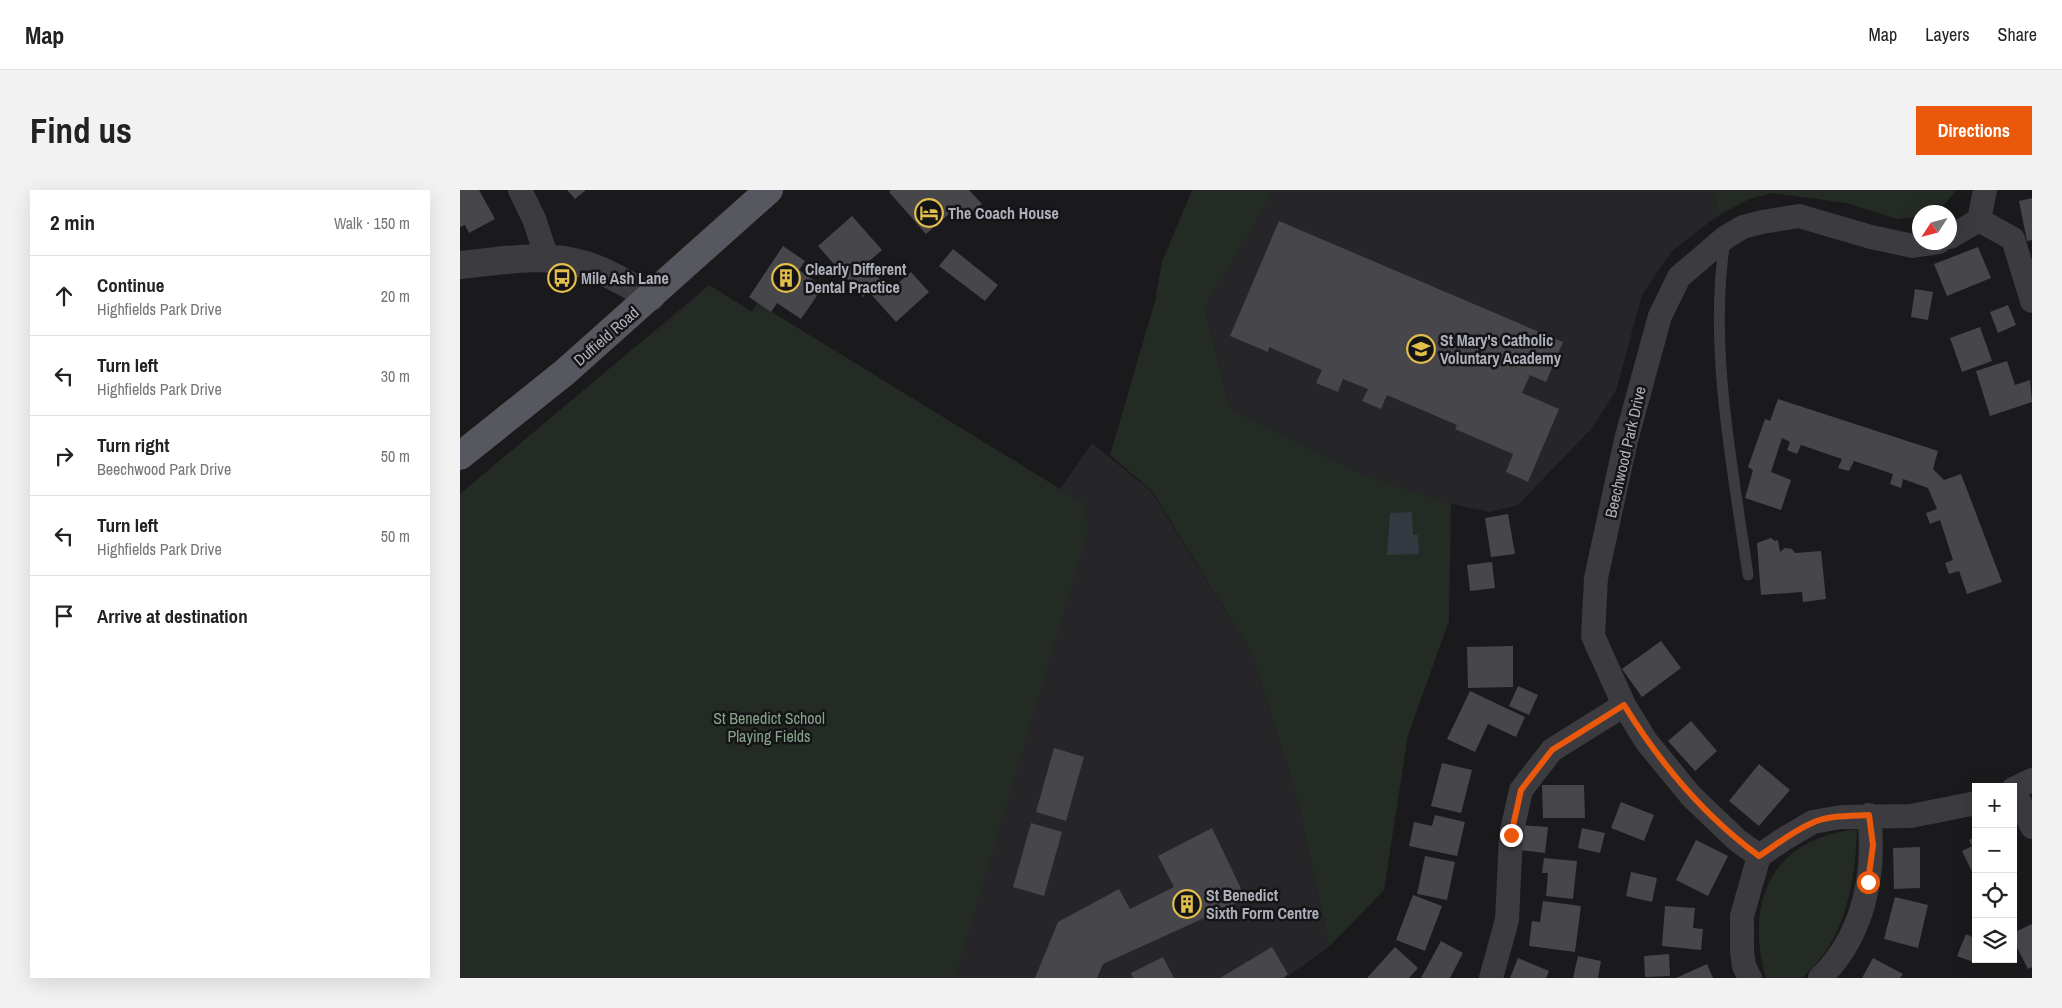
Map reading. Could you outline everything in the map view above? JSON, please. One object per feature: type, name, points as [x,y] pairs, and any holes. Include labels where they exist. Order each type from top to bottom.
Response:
[{"type":"main road","name":"Duffield Road","points":[[460,456],[565,372],[769,190]]},
{"type":"street","points":[[520,190],[534,219],[547,258]]},
{"type":"street","points":[[1957,234],[1979,220],[1985,190]]},
{"type":"street","name":"Beechwood Park Drive","points":[[1759,856],[1737,840],[1691,796],[1646,741],[1624,705],[1593,636],[1596,578],[1626,440],[1660,316],[1668,296],[1679,276],[1726,237],[1743,227],[1800,216],[1871,237],[1912,246]]},
{"type":"street","points":[[1979,220],[2013,239],[2032,300]]},
{"type":"street","points":[[460,265],[547,258],[586,265],[613,276],[651,297]]},
{"type":"street","points":[[1491,978],[1507,920],[1511,835],[1521,790],[1552,750],[1624,705]]},
{"type":"street","points":[[2017,787],[2032,780]]},
{"type":"street","points":[[2017,797],[2032,827]]},
{"type":"street","points":[[1750,978],[1744,966],[1742,951],[1742,916],[1759,856],[1813,822],[1869,815],[1911,816],[1972,804]]},
{"type":"street","points":[[1820,978],[1844,952],[1854,935],[1862,909],[1873,845],[1869,815]]},
{"type":"lane","points":[[1726,237],[1722,262],[1722,384],[1748,575]]},
{"type":"shaded area","name":"St Mary's Catholic Voluntary Academy","points":[[1275,190],[1715,190],[1716,217],[1672,251],[1642,295],[1616,391],[1591,429],[1518,505],[1490,512],[1451,504],[1359,473],[1230,409],[1205,307]]},
{"type":"shaded area","name":"St Benedict School Playing Fields","points":[[709,285],[752,312],[757,303],[1060,489],[1092,443],[1151,491],[1252,654],[1298,801],[1329,947],[1285,978],[460,978],[460,494]]},
{"type":"shaded area","points":[[1412,512],[1413,535],[1418,535],[1419,554],[1387,555],[1390,513]]},
{"type":"green space","points":[[1192,190],[1275,190],[1205,307],[1230,409],[1359,473],[1451,504],[1449,621],[1408,735],[1384,890],[1329,947],[1298,801],[1252,654],[1152,491],[1110,455],[1155,301],[1162,262]]},
{"type":"green space","points":[[1715,190],[1956,190],[1944,205],[1912,205],[1912,218],[1897,219],[1846,203],[1773,193],[1749,199],[1716,217]]},
{"type":"green space","name":"St Benedict School Playing Fields","points":[[709,285],[752,312],[757,303],[1083,503],[1088,530],[955,978],[460,978],[460,494],[646,338],[667,325]]},
{"type":"green space","points":[[1857,829],[1854,870],[1850,890],[1838,929],[1829,946],[1817,963],[1802,978],[1766,978],[1760,950],[1759,923],[1763,899],[1771,878],[1785,860],[1804,846],[1828,835]]},
{"type":"building","points":[[460,190],[479,190],[495,219],[469,233],[465,225],[460,227]]},
{"type":"building","points":[[567,190],[586,190],[575,199]]},
{"type":"building","name":"The Coach House","points":[[891,190],[969,190],[982,204],[965,218],[956,208],[926,234],[889,192]]},
{"type":"building","points":[[2032,198],[2032,240],[2027,241],[2019,201]]},
{"type":"building","points":[[852,216],[882,250],[866,264],[890,290],[911,272],[929,292],[896,322],[869,292],[863,297],[818,246]]},
{"type":"building","points":[[1279,221],[1563,342],[1546,382],[1530,375],[1522,393],[1559,409],[1528,482],[1506,472],[1513,454],[1455,429],[1457,425],[1387,395],[1381,409],[1362,401],[1368,389],[1343,379],[1338,392],[1316,383],[1322,370],[1269,347],[1268,352],[1230,336]]},
{"type":"building","name":"Clearly Different Dental Practice","points":[[783,246],[805,261],[799,270],[823,287],[801,319],[777,303],[771,312],[749,297]]},
{"type":"building","points":[[1978,247],[1991,278],[1947,296],[1934,264]]},
{"type":"building","points":[[953,249],[998,285],[985,301],[939,266]]},
{"type":"building","points":[[1915,289],[1933,292],[1928,320],[1911,317]]},
{"type":"building","points":[[2008,305],[2016,325],[1998,333],[1990,312]]},
{"type":"building","points":[[1980,327],[1992,361],[1962,372],[1950,338]]},
{"type":"building","points":[[2007,361],[2015,385],[2030,380],[2032,402],[1990,416],[1976,371]]},
{"type":"building","points":[[1778,399],[1938,451],[1933,469],[1944,480],[1961,474],[2002,582],[1967,594],[1959,571],[1949,574],[1945,563],[1953,560],[1940,520],[1930,524],[1926,513],[1937,509],[1928,488],[1903,479],[1901,488],[1890,484],[1893,474],[1854,461],[1849,471],[1838,468],[1842,459],[1801,445],[1797,454],[1787,450],[1790,442],[1782,438],[1771,472],[1791,480],[1781,510],[1745,498],[1753,470],[1748,467],[1765,419],[1770,421]]},
{"type":"building","points":[[1508,514],[1515,554],[1491,557],[1485,518]]},
{"type":"building","points":[[1771,538],[1775,541],[1778,540],[1780,552],[1785,548],[1792,549],[1795,553],[1821,551],[1826,599],[1803,602],[1802,592],[1761,595],[1757,543]]},
{"type":"building","points":[[1492,562],[1495,588],[1470,591],[1467,565]]},
{"type":"building","points":[[1661,641],[1681,668],[1642,697],[1622,669]]},
{"type":"building","points":[[1513,646],[1513,687],[1468,688],[1467,647]]},
{"type":"building","points":[[1518,686],[1538,695],[1529,715],[1509,706]]},
{"type":"building","points":[[1470,691],[1525,717],[1516,737],[1488,724],[1475,752],[1447,739]]},
{"type":"building","points":[[1691,721],[1717,751],[1695,771],[1668,741]]},
{"type":"building","points":[[1054,748],[1084,757],[1066,821],[1036,812]]},
{"type":"building","points":[[1442,763],[1472,770],[1461,813],[1431,806]]},
{"type":"building","points":[[1759,764],[1790,790],[1759,826],[1729,801]]},
{"type":"building","points":[[1542,785],[1584,785],[1585,818],[1543,818]]},
{"type":"building","points":[[1621,802],[1654,815],[1644,841],[1611,828]]},
{"type":"building","points":[[1435,815],[1465,822],[1457,856],[1409,846],[1414,822],[1432,826]]},
{"type":"building","points":[[1031,823],[1062,832],[1044,896],[1013,887]]},
{"type":"building","points":[[1522,825],[1548,827],[1545,853],[1520,850]]},
{"type":"building","name":"St Benedict Sixth Form Centre","points":[[1212,828],[1246,899],[1103,964],[1097,978],[1035,978],[1058,922],[1119,889],[1130,909],[1174,887],[1158,856]]},
{"type":"building","points":[[1582,828],[1605,833],[1600,853],[1578,848]]},
{"type":"building","points":[[1696,840],[1728,856],[1708,896],[1676,880]]},
{"type":"building","points":[[1972,846],[1972,872],[1962,851]]},
{"type":"building","points":[[1920,847],[1920,888],[1894,889],[1893,848]]},
{"type":"building","points":[[1425,856],[1455,862],[1447,900],[1417,894]]},
{"type":"building","points":[[1544,858],[1577,861],[1573,899],[1546,896],[1548,873],[1542,873]]},
{"type":"building","points":[[1631,872],[1657,878],[1652,902],[1626,896]]},
{"type":"building","points":[[1413,895],[1442,906],[1425,951],[1396,940]]},
{"type":"building","points":[[1895,897],[1928,905],[1918,948],[1884,939]]},
{"type":"building","points":[[1543,901],[1581,906],[1575,952],[1529,946],[1532,921],[1540,922]]},
{"type":"building","points":[[1665,906],[1695,908],[1693,928],[1703,929],[1701,950],[1662,946]]},
{"type":"building","points":[[2032,924],[2032,967],[2028,969],[2017,948],[2017,931]]},
{"type":"building","points":[[1966,934],[1972,937],[1972,962],[1957,956]]},
{"type":"building","points":[[1441,941],[1463,953],[1450,978],[1421,978]]},
{"type":"building","points":[[1272,947],[1288,974],[1283,978],[1220,978]]},
{"type":"building","points":[[1395,947],[1418,968],[1409,978],[1367,978]]},
{"type":"building","points":[[1669,954],[1670,976],[1645,977],[1644,956]]},
{"type":"building","points":[[1578,956],[1601,961],[1598,978],[1573,978]]},
{"type":"building","points":[[1163,957],[1174,978],[1133,978],[1131,973]]},
{"type":"building","points":[[1518,958],[1549,971],[1546,978],[1510,978]]},
{"type":"building","points":[[1873,958],[1903,974],[1900,978],[1862,978]]},
{"type":"building","points":[[1707,964],[1713,978],[1676,978]]},
{"type":"place","name":"The Coach House","points":[[929,213]]},
{"type":"place","name":"Mile Ash Lane","points":[[562,278]]},
{"type":"place","name":"Clearly Different Dental Practice","points":[[786,278]]},
{"type":"place","name":"St Mary's Catholic Voluntary Academy","points":[[1421,349]]},
{"type":"place","name":"St Benedict Sixth Form Centre","points":[[1187,904]]},
{"type":"route","points":[[1511,835],[1521,790],[1552,750],[1624,705],[1646,741],[1691,796],[1737,840],[1759,856],[1813,822],[1869,815],[1873,845],[1868,882]]}]
